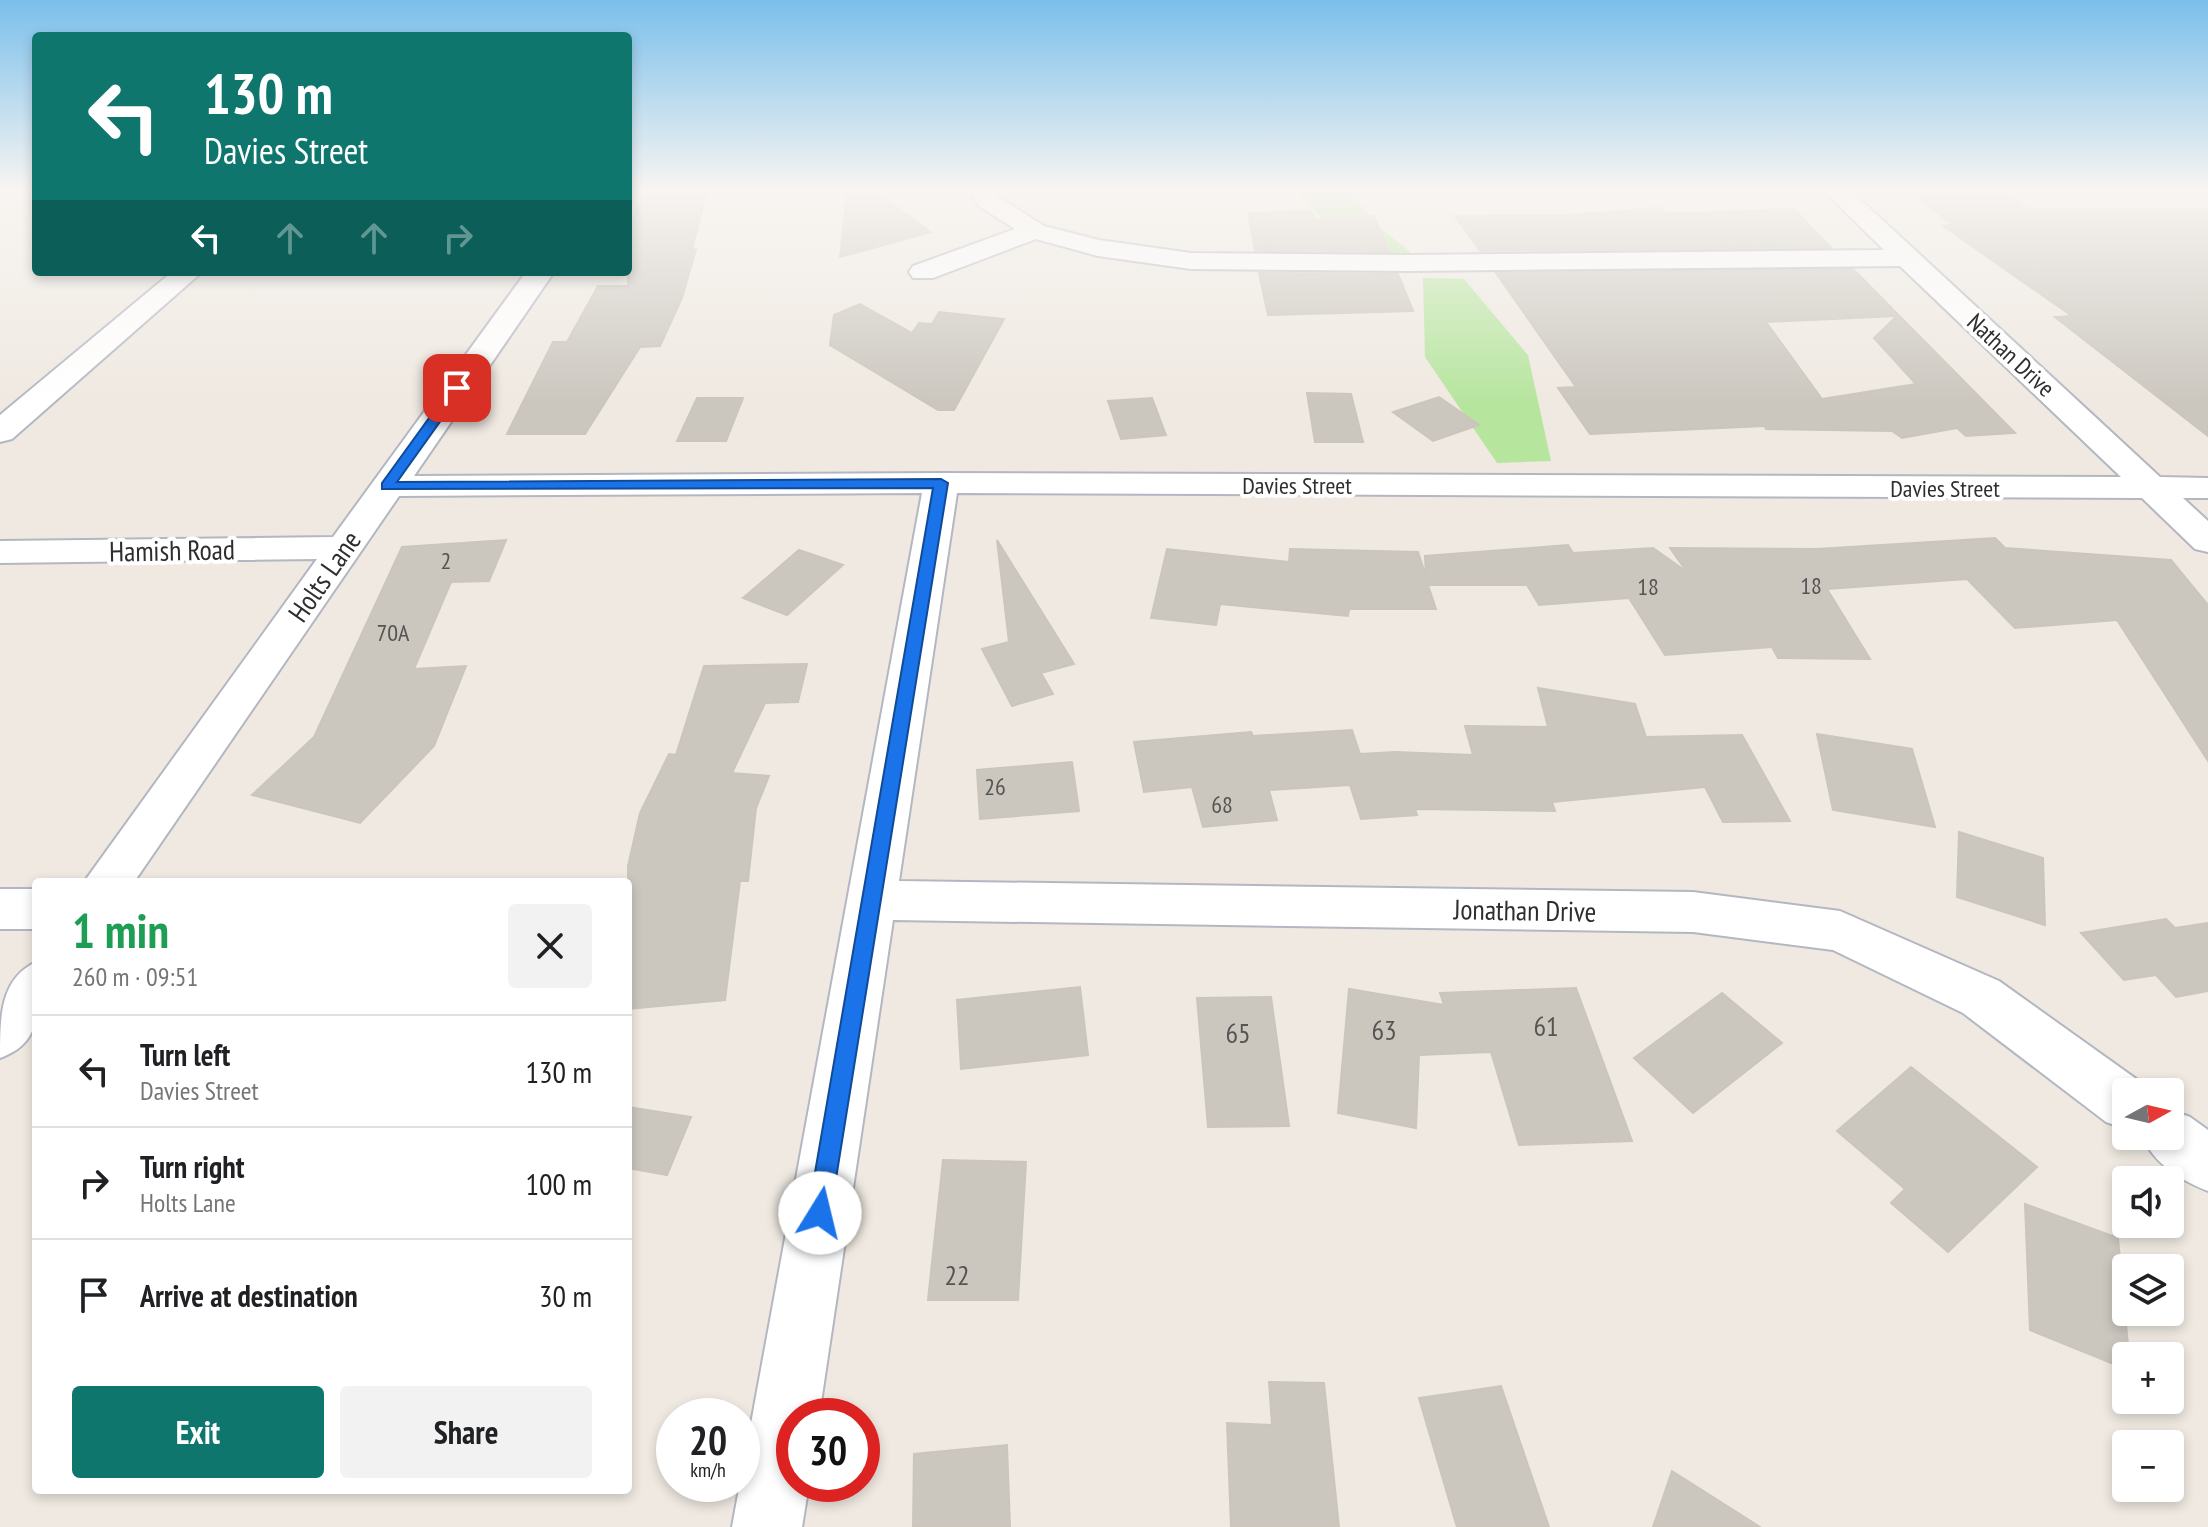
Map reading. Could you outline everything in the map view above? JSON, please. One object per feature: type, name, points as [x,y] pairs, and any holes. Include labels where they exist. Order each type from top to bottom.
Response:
[{"type":"street","points":[[923,272],[955,260]]},
{"type":"street","points":[[1186,260],[1408,263],[1682,260]]},
{"type":"street","name":"Nathan Drive","points":[[1910,260],[2208,541]]},
{"type":"street","points":[[0,432],[183,276]]},
{"type":"street","name":"Holts Lane","points":[[111,878],[537,276]]},
{"type":"street","points":[[767,1527],[874,900],[941,483]]},
{"type":"street","name":"Davies Street","points":[[387,486],[941,483],[2208,488]]},
{"type":"street","name":"Hamish Road","points":[[0,552],[344,548]]},
{"type":"street","name":"Jonathan Drive","points":[[874,900],[1693,912],[1840,931],[1981,997],[2112,1094]]},
{"type":"street","points":[[0,909],[32,909]]},
{"type":"street","points":[[0,1035],[32,990]]},
{"type":"street","points":[[2184,1146],[2208,1164]]},
{"type":"green space","points":[[1423,278],[1464,279],[1528,355],[1551,461],[1497,463],[1425,357]]},
{"type":"building","points":[[632,260],[693,260],[682,298],[660,346],[640,347],[585,434],[507,434],[553,342],[567,342],[598,286],[628,286],[628,276],[632,276]]},
{"type":"building","points":[[1992,260],[2208,260],[2208,436],[2055,317],[2072,316]]},
{"type":"building","points":[[1853,269],[2015,433],[1966,436],[1957,428],[1902,438],[1892,431],[1766,429],[1765,426],[1590,434],[1558,388],[1576,387],[1496,273]],"holes":[[[1897,316],[1874,338],[1916,384],[1822,399],[1766,322]]]},
{"type":"building","points":[[1259,273],[1398,274],[1413,311],[1268,315]]},
{"type":"building","points":[[860,304],[912,333],[919,323],[932,324],[939,312],[1004,319],[954,410],[938,410],[830,345],[834,315]]},
{"type":"building","points":[[1307,393],[1351,394],[1363,442],[1315,442]]},
{"type":"building","points":[[1439,397],[1479,425],[1433,441],[1393,412]]},
{"type":"building","points":[[697,398],[743,398],[726,441],[677,441]]},
{"type":"building","points":[[1152,398],[1166,435],[1121,439],[1108,401]]},
{"type":"building","points":[[1995,538],[2005,548],[2171,560],[2208,605],[2208,761],[2117,620],[2015,628],[1967,579],[1827,589],[1870,659],[1778,658],[1772,647],[1665,655],[1629,598],[1539,605],[1527,585],[1428,585],[1436,609],[1349,609],[1348,616],[1220,604],[1216,625],[1151,618],[1167,549],[1289,562],[1290,549],[1418,552],[1426,576],[1425,556],[1568,545],[1573,553],[1653,548],[1687,572],[1670,548],[1817,549]]},
{"type":"building","points":[[506,540],[489,581],[451,582],[414,669],[466,666],[434,746],[360,823],[252,795],[314,737],[402,547]]},
{"type":"building","points":[[997,540],[1074,664],[1041,673],[1053,694],[1012,706],[982,649],[1009,642]]},
{"type":"building","points":[[799,550],[843,565],[787,615],[743,598]]},
{"type":"building","points":[[807,664],[798,702],[765,703],[732,773],[769,776],[756,808],[748,881],[740,881],[725,1000],[632,1009],[632,878],[628,878],[628,866],[640,813],[669,754],[676,755],[704,666]]},
{"type":"building","points":[[1538,688],[1635,704],[1646,737],[1742,735],[1790,821],[1723,822],[1705,787],[1552,802],[1555,811],[1415,809],[1417,815],[1361,819],[1350,785],[1269,790],[1277,820],[1203,827],[1192,787],[1144,792],[1134,742],[1251,732],[1253,736],[1352,730],[1360,754],[1473,755],[1465,726],[1548,727]]},
{"type":"building","points":[[1817,734],[1912,749],[1935,827],[1833,810]]},
{"type":"building","points":[[1072,762],[1079,811],[980,819],[977,770]]},
{"type":"building","points":[[1959,832],[2043,858],[2045,925],[1957,897]]},
{"type":"building","points":[[2166,919],[2175,928],[2208,923],[2208,991],[2176,997],[2156,975],[2124,980],[2081,933]]},
{"type":"building","points":[[1080,987],[1088,1055],[961,1069],[957,1000]]},
{"type":"building","points":[[1576,988],[1632,1141],[1519,1145],[1491,1052],[1419,1055],[1416,1128],[1338,1113],[1349,989],[1444,1005],[1440,993]]},
{"type":"building","points":[[1722,993],[1782,1043],[1693,1113],[1634,1058]]},
{"type":"building","points":[[1271,997],[1289,1126],[1208,1127],[1197,998]]},
{"type":"building","points":[[1911,1067],[2037,1167],[1948,1252],[1891,1203],[1905,1189],[1837,1131]]},
{"type":"building","points":[[632,1108],[691,1117],[667,1175],[632,1169]]},
{"type":"building","points":[[943,1160],[1026,1162],[1018,1300],[928,1300]]},
{"type":"building","points":[[2025,1204],[2118,1238],[2119,1254],[2112,1254],[2112,1326],[2126,1326],[2128,1342],[2112,1342],[2112,1363],[2030,1330]]},
{"type":"building","points":[[1269,1382],[1324,1383],[1339,1527],[1231,1527],[1227,1423],[1272,1425]]},
{"type":"building","points":[[1501,1386],[1549,1527],[1457,1527],[1419,1398]]},
{"type":"building","points":[[1007,1445],[1010,1527],[913,1527],[914,1454]]},
{"type":"building","points":[[1672,1471],[1760,1527],[1653,1527]]},
{"type":"route","points":[[457,388],[387,486],[941,483],[820,1213]]}]
